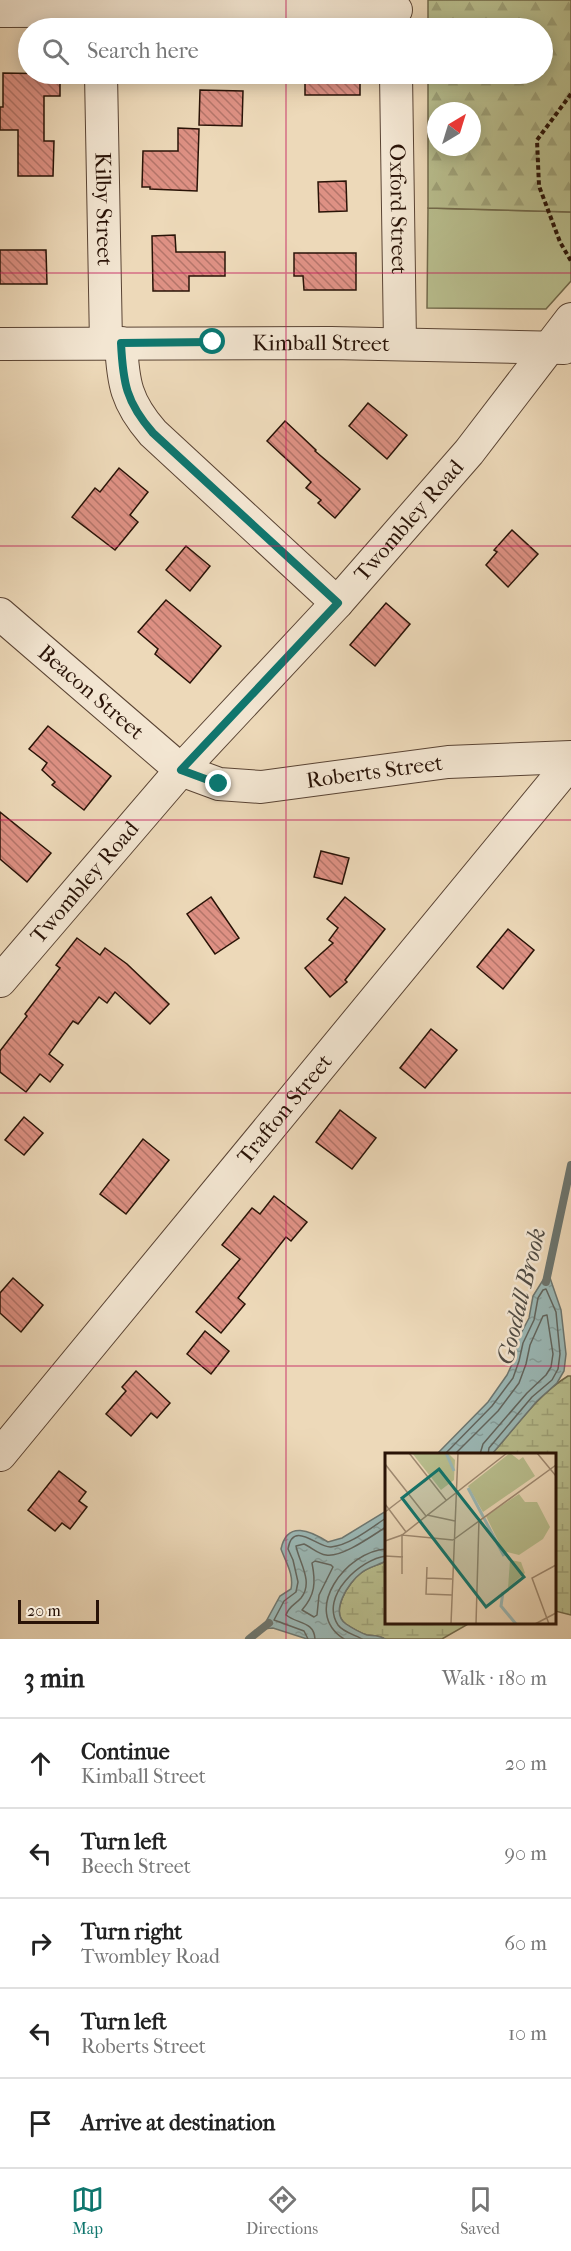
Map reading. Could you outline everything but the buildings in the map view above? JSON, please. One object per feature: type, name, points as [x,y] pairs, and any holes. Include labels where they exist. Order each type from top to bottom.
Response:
[{"type":"street","points":[[0,11],[396,13]]},
{"type":"street","name":"Kilby Street","points":[[101,84],[113,343],[132,406],[153,433],[338,603]]},
{"type":"street","name":"Oxford Street","points":[[396,84],[400,343]]},
{"type":"street","name":"Twombley Road","points":[[0,981],[181,770],[338,603],[560,349],[571,320]]},
{"type":"street","name":"Kimball Street","points":[[0,344],[400,343],[560,349]]},
{"type":"street","name":"Beacon Street","points":[[0,614],[181,770]]},
{"type":"street","name":"Roberts Street","points":[[181,770],[219,784],[261,787],[448,762],[571,757]]},
{"type":"street","name":"Trafton Street","points":[[0,1455],[571,762]]},
{"type":"path","points":[[571,94],[537,140],[539,186],[560,242],[571,261]]},
{"type":"green space","points":[[428,0],[571,0],[571,212],[428,208],[428,156],[481,156],[481,102],[428,102],[428,84],[553,84],[553,18],[428,18]]},
{"type":"green space","points":[[428,208],[571,212],[571,281],[546,309],[427,308]]},
{"type":"green space","points":[[571,1376],[571,1615],[556,1611],[556,1453],[493,1453],[527,1412],[557,1384]]},
{"type":"green space","points":[[385,1561],[385,1624],[468,1624],[442,1639],[385,1639],[356,1630],[341,1619],[339,1612],[346,1590],[364,1571]]},
{"type":"water","points":[[548,1272],[561,1310],[566,1354],[564,1371],[557,1383],[537,1401],[493,1453],[438,1453],[488,1402],[507,1375],[514,1360],[517,1341],[529,1318],[533,1296]]},
{"type":"water","points":[[385,1512],[385,1561],[367,1569],[356,1577],[346,1590],[339,1612],[341,1619],[351,1627],[367,1635],[385,1639],[307,1639],[273,1628],[262,1629],[280,1596],[291,1589],[290,1573],[281,1549],[288,1534],[300,1530],[314,1534],[328,1542],[342,1538]]},
{"type":"waterway","name":"Goodall Brook","points":[[546,1282],[571,1165]]},
{"type":"waterway","name":"Goodall Brook","points":[[249,1639],[269,1623]]},
{"type":"route","points":[[213,342],[121,343],[123,377],[132,406],[153,433],[338,603],[181,770],[219,784]]}]
